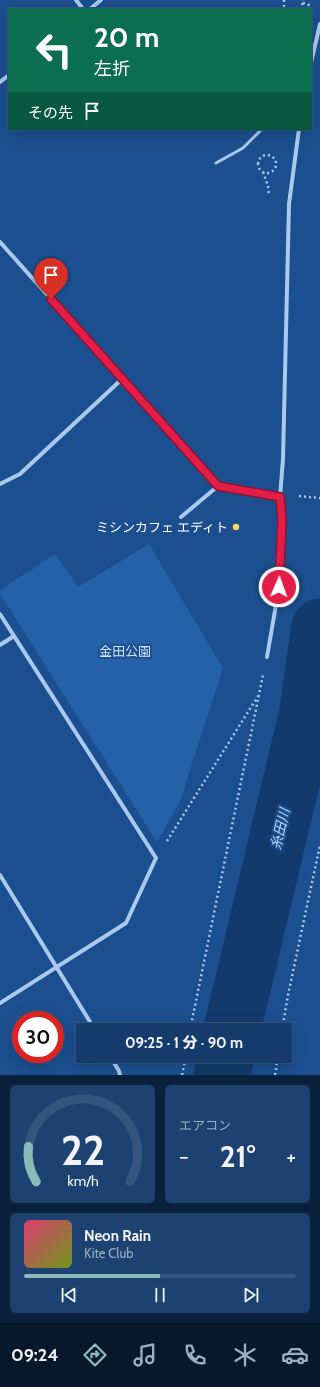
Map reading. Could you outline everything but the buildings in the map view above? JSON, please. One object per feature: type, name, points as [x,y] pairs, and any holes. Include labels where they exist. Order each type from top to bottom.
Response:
[{"type":"street","points":[[76,0],[82,8]]},
{"type":"street","points":[[91,8],[101,0]]},
{"type":"street","points":[[312,59],[320,24]]},
{"type":"street","points":[[0,82],[8,76]]},
{"type":"street","points":[[267,657],[279,587],[282,520],[280,497],[283,458],[289,204],[299,130]]},
{"type":"street","points":[[0,242],[218,486],[280,497]]},
{"type":"street","points":[[0,484],[20,474],[122,379]]},
{"type":"street","points":[[181,517],[218,486]]},
{"type":"street","points":[[0,614],[156,858],[126,923],[0,1003]]},
{"type":"street","points":[[0,645],[14,636]]},
{"type":"street","points":[[0,876],[90,1023]]},
{"type":"street","points":[[114,1063],[120,1075]]},
{"type":"lane","points":[[216,163],[243,148],[261,130]]},
{"type":"path","points":[[263,156],[270,156],[275,161],[274,169],[271,172],[263,172],[258,167],[259,160],[263,156]]},
{"type":"path","points":[[293,496],[320,498]]},
{"type":"path","points":[[191,1023],[267,657]]},
{"type":"path","points":[[156,858],[260,694]]},
{"type":"path","points":[[283,1023],[320,845]]},
{"type":"path","points":[[182,1075],[185,1063]]},
{"type":"path","points":[[275,1075],[277,1063]]},
{"type":"green space","name":"金田公園","points":[[149,544],[223,668],[180,801],[157,842],[0,594],[0,590],[55,554],[78,587]]},
{"type":"waterway","name":"糸田川","points":[[234,1023],[307,716],[320,627]]},
{"type":"waterway","name":"糸田川","points":[[222,1075],[225,1063]]},
{"type":"place","name":"ミシンカフェ エディト","points":[[236,527]]},
{"type":"route","points":[[51,299],[218,486],[280,497],[282,520],[279,587]]}]
